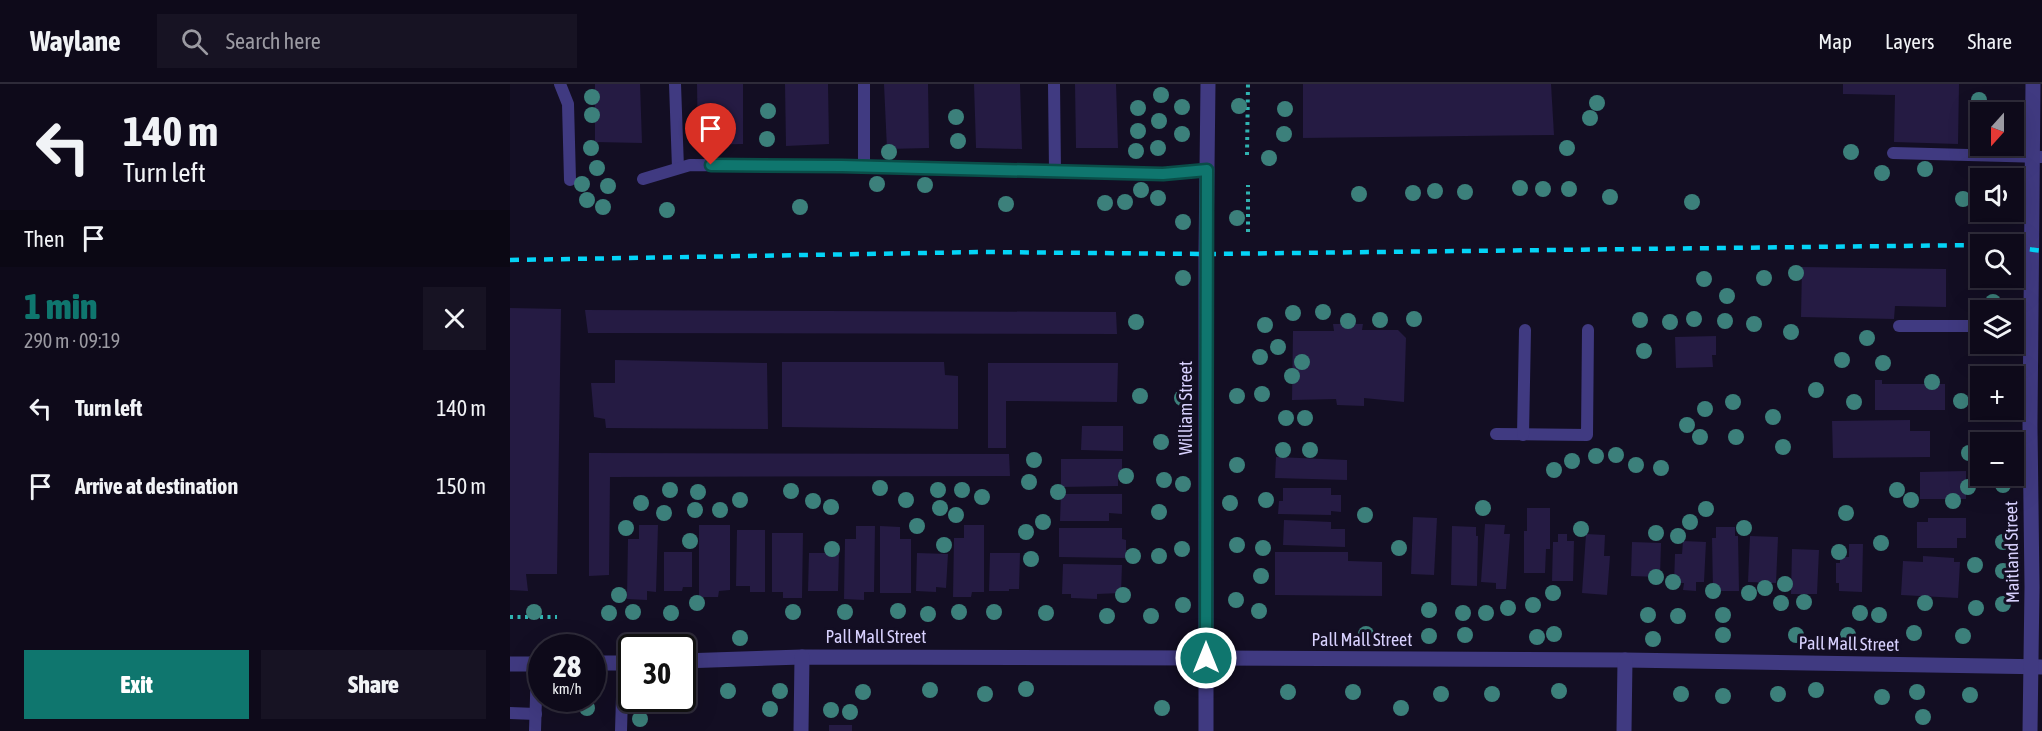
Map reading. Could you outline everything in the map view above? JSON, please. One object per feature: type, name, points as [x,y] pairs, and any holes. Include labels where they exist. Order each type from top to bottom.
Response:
[{"type":"street","name":"William Street","points":[[1206,731],[1208,84]]},
{"type":"street","name":"Maitland Street","points":[[2030,731],[2036,666],[2032,587],[2036,426],[2031,326],[2037,274],[2037,157],[2033,84]]},
{"type":"street","name":"Pall Mall Street","points":[[696,661],[802,657],[1206,658],[1625,660],[2036,666]]},
{"type":"street","points":[[801,731],[802,657]]},
{"type":"street","points":[[1624,731],[1625,660]]},
{"type":"street","points":[[510,664],[528,664]]},
{"type":"lane","points":[[560,84],[568,104],[570,180]]},
{"type":"lane","points":[[675,84],[678,168]]},
{"type":"lane","points":[[864,84],[864,166]]},
{"type":"lane","points":[[1054,84],[1054,171]]},
{"type":"lane","points":[[1893,153],[2037,157]]},
{"type":"lane","points":[[643,179],[690,165],[864,166],[1163,174],[1207,170]]},
{"type":"lane","points":[[1899,326],[1970,326]]},
{"type":"lane","points":[[2024,326],[2031,326]]},
{"type":"lane","points":[[1523,435],[1525,330]]},
{"type":"lane","points":[[1496,434],[1587,435],[1588,330]]},
{"type":"lane","points":[[621,731],[623,712]]},
{"type":"lane","points":[[510,713],[536,714],[535,731]]},
{"type":"path","points":[[1247,155],[1248,84]]},
{"type":"path","points":[[1248,185],[1248,232]]},
{"type":"path","points":[[510,617],[557,617]]},
{"type":"building","points":[[595,84],[640,84],[642,143],[595,142]]},
{"type":"building","points":[[697,84],[743,84],[743,144],[698,145]]},
{"type":"building","points":[[785,84],[828,84],[829,144],[786,146]]},
{"type":"building","points":[[884,84],[928,84],[929,148],[887,149]]},
{"type":"building","points":[[974,84],[1020,84],[1022,149],[976,148]]},
{"type":"building","points":[[1075,84],[1116,84],[1118,148],[1076,148]]},
{"type":"building","points":[[1303,84],[1551,84],[1554,135],[1303,138]]},
{"type":"building","points":[[1843,84],[1959,84],[1958,144],[1894,142],[1895,95],[1843,94]]},
{"type":"building","points":[[1802,267],[1946,269],[1946,307],[1895,306],[1894,319],[1801,317]]},
{"type":"building","points":[[510,308],[561,309],[557,574],[526,574],[528,591],[510,590]]},
{"type":"building","points":[[585,310],[1116,312],[1117,334],[588,333]]},
{"type":"building","points":[[1333,324],[1363,324],[1362,330],[1398,330],[1406,338],[1404,402],[1364,398],[1364,406],[1337,405],[1336,399],[1292,400],[1293,331],[1334,331]]},
{"type":"building","points":[[1716,336],[1716,355],[1712,355],[1713,367],[1676,368],[1675,337]]},
{"type":"building","points":[[615,360],[767,363],[768,429],[606,428],[605,419],[594,417],[591,383],[615,383]]},
{"type":"building","points":[[782,362],[944,362],[945,375],[958,376],[958,429],[782,427]]},
{"type":"building","points":[[988,363],[1118,363],[1117,402],[1006,401],[1006,448],[988,448]]},
{"type":"building","points":[[1875,380],[1882,380],[1882,384],[1945,384],[1945,410],[1875,410]]},
{"type":"building","points":[[1910,420],[1910,431],[1930,431],[1930,457],[1833,458],[1832,421]]},
{"type":"building","points":[[1082,426],[1123,426],[1123,451],[1081,450]]},
{"type":"building","points":[[589,453],[1009,454],[1010,476],[610,477],[609,575],[589,576]]},
{"type":"building","points":[[1276,457],[1347,460],[1347,480],[1275,478]]},
{"type":"building","points":[[1061,459],[1122,459],[1122,473],[1118,473],[1118,486],[1061,487]]},
{"type":"building","points":[[1966,471],[1966,499],[1920,499],[1920,472]]},
{"type":"building","points":[[1283,488],[1331,488],[1331,495],[1341,495],[1341,512],[1331,511],[1331,515],[1278,514],[1279,501],[1283,501]]},
{"type":"building","points":[[1061,494],[1122,494],[1122,514],[1109,513],[1109,521],[1060,521]]},
{"type":"building","points":[[1527,508],[1550,508],[1550,549],[1546,549],[1545,573],[1524,573],[1524,531],[1527,531]]},
{"type":"building","points":[[1413,517],[1437,518],[1434,575],[1411,574]]},
{"type":"building","points":[[1928,518],[1966,518],[1966,538],[1957,538],[1957,548],[1917,548],[1917,522],[1928,522]]},
{"type":"building","points":[[1284,520],[1331,522],[1331,529],[1345,529],[1345,547],[1283,545]]},
{"type":"building","points":[[1485,524],[1505,525],[1504,534],[1510,534],[1506,589],[1496,589],[1496,583],[1481,582]]},
{"type":"building","points":[[639,525],[658,525],[656,592],[647,591],[647,600],[627,599],[628,539],[639,539]]},
{"type":"building","points":[[699,525],[730,525],[730,590],[719,591],[718,597],[699,597]]},
{"type":"building","points":[[964,525],[984,525],[984,592],[972,592],[971,597],[953,597],[954,538],[964,538]]},
{"type":"building","points":[[856,526],[875,526],[874,592],[864,592],[864,600],[844,599],[845,539],[856,539]]},
{"type":"building","points":[[880,526],[900,527],[900,539],[911,539],[911,593],[880,593]]},
{"type":"building","points":[[1452,526],[1476,527],[1476,536],[1478,536],[1477,586],[1451,585]]},
{"type":"building","points":[[1716,527],[1735,527],[1735,536],[1738,536],[1739,591],[1713,591],[1712,538],[1716,538]]},
{"type":"building","points":[[1059,528],[1122,528],[1122,539],[1126,540],[1126,558],[1059,557]]},
{"type":"building","points":[[737,530],[765,530],[765,592],[750,592],[750,586],[736,586]]},
{"type":"building","points":[[772,533],[803,533],[802,598],[783,598],[783,592],[772,592]]},
{"type":"building","points":[[1558,534],[1567,534],[1567,541],[1574,541],[1573,581],[1552,581],[1553,542],[1558,542]]},
{"type":"building","points":[[1586,534],[1605,535],[1604,556],[1610,556],[1607,595],[1582,593]]},
{"type":"building","points":[[1750,536],[1778,537],[1776,583],[1748,582]]},
{"type":"building","points":[[1683,541],[1706,542],[1704,582],[1696,582],[1696,591],[1683,590],[1684,583],[1674,583],[1675,554],[1682,554]]},
{"type":"building","points":[[1632,542],[1661,543],[1660,577],[1631,576]]},
{"type":"building","points":[[1849,544],[1863,544],[1862,592],[1839,591],[1839,583],[1836,583],[1836,563],[1840,563],[1840,557],[1849,557]]},
{"type":"building","points":[[1792,549],[1819,550],[1817,594],[1791,594]]},
{"type":"building","points":[[664,552],[692,552],[692,587],[683,587],[682,591],[664,591]]},
{"type":"building","points":[[1275,552],[1348,552],[1348,561],[1382,562],[1382,596],[1275,595]]},
{"type":"building","points":[[809,553],[839,553],[838,591],[808,591]]},
{"type":"building","points":[[917,553],[948,554],[946,588],[936,587],[936,592],[916,591]]},
{"type":"building","points":[[990,553],[1020,553],[1019,589],[989,591]]},
{"type":"building","points":[[1923,556],[1954,558],[1954,562],[1960,562],[1958,598],[1901,595],[1903,561],[1923,562]]},
{"type":"building","points":[[1063,564],[1122,565],[1121,593],[1097,594],[1097,599],[1071,598],[1071,594],[1062,594]]},
{"type":"building","points":[[829,725],[852,725],[852,731],[829,731]]},
{"type":"railway","points":[[510,260],[983,252],[1206,254],[1970,245]]},
{"type":"railway","points":[[2024,249],[2042,251]]},
{"type":"route","points":[[711,165],[1163,174],[1207,170],[1206,658]]}]
